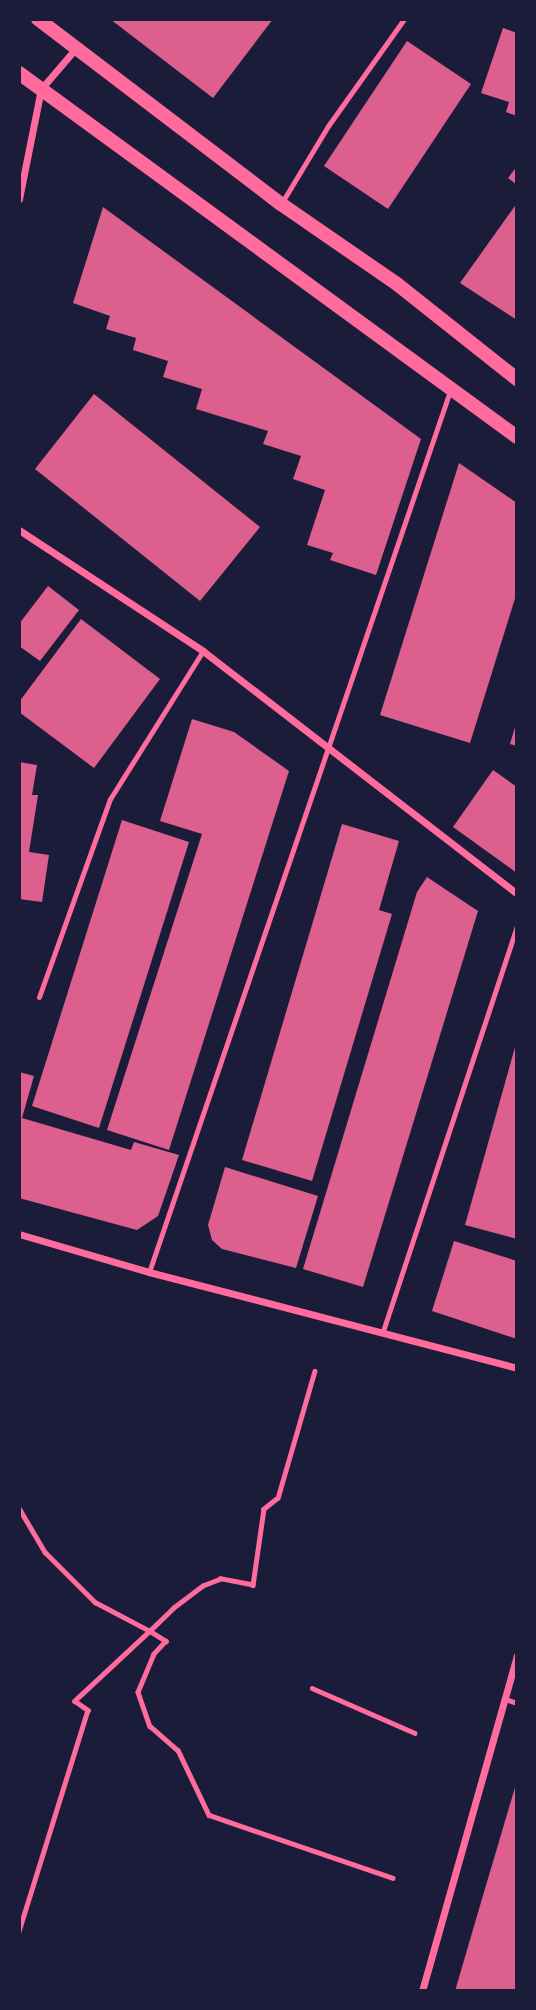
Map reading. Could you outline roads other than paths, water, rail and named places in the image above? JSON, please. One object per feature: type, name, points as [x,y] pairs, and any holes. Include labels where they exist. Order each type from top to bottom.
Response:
[{"type":"main road","points":[[38,19],[281,204],[397,284],[517,379]]},
{"type":"main road","points":[[19,73],[517,437]]},
{"type":"street","points":[[19,199],[41,89],[76,48]]},
{"type":"street","points":[[19,530],[203,651],[517,894]]},
{"type":"street","points":[[19,1234],[149,1272],[517,1368]]},
{"type":"street","points":[[422,1991],[517,1656]]},
{"type":"lane","points":[[281,204],[328,127],[404,19]]},
{"type":"lane","points":[[149,1272],[331,749],[452,387]]},
{"type":"lane","points":[[38,997],[110,799],[203,651]]},
{"type":"lane","points":[[383,1331],[517,926]]},
{"type":"lane","points":[[505,1699],[517,1703]]}]
